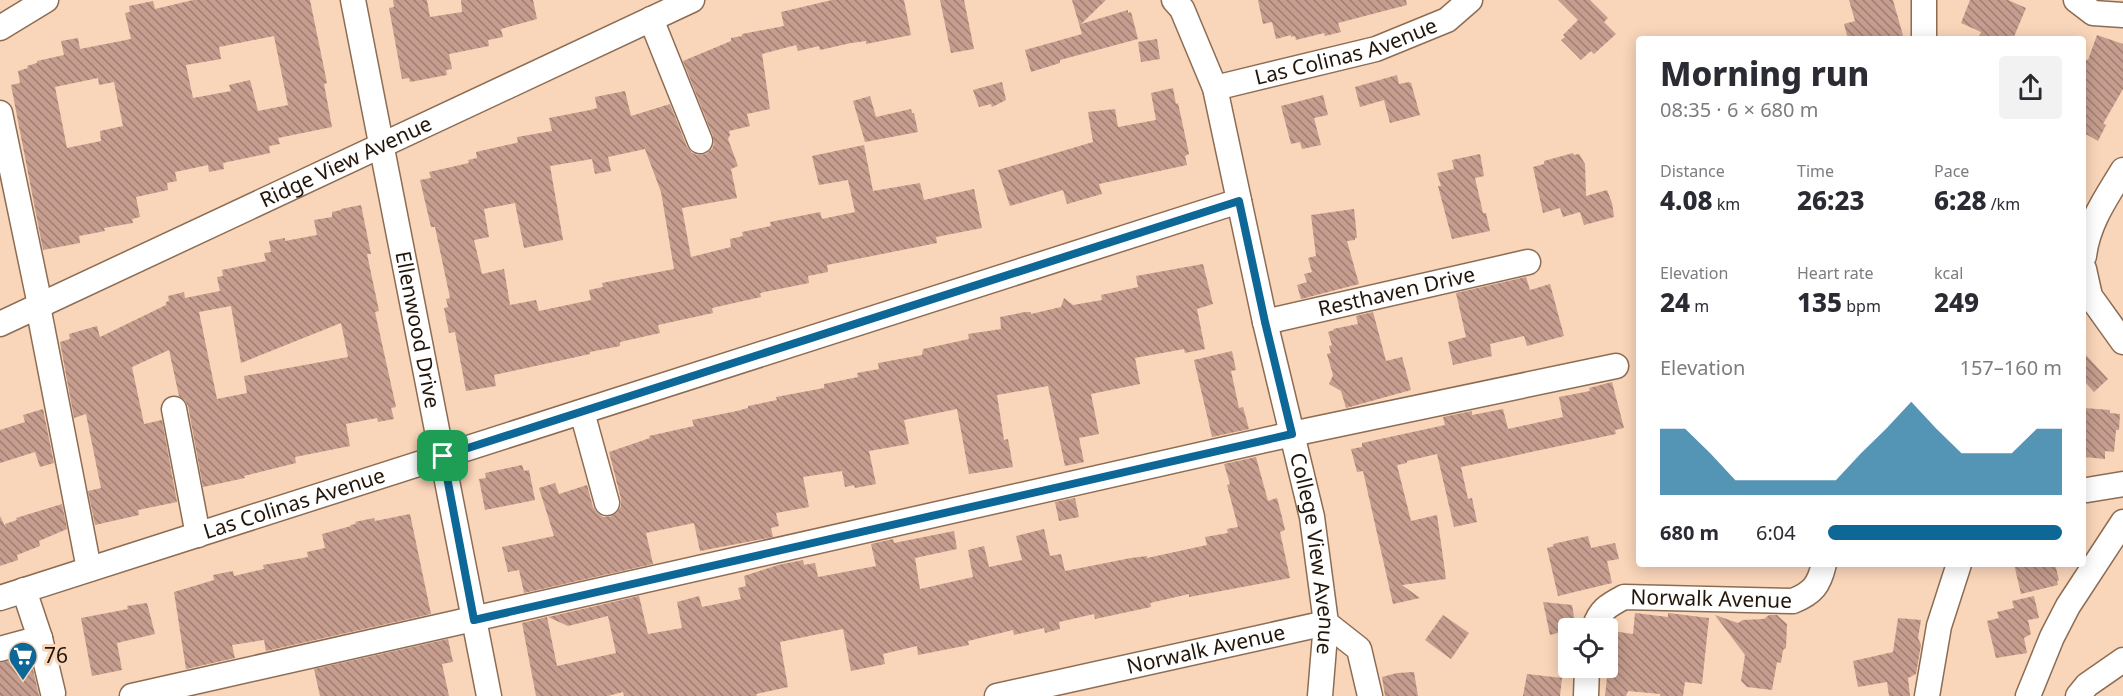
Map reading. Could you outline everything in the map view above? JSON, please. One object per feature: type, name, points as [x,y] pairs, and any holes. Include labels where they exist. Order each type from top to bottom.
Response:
[{"type":"street","points":[[0,28],[46,0]]},
{"type":"street","name":"Ellenwood Drive","points":[[353,0],[489,696]]},
{"type":"street","name":"Ridge View Avenue","points":[[0,324],[692,0]]},
{"type":"street","name":"College View Avenue","points":[[1174,0],[1182,9],[1215,88],[1265,322],[1312,517],[1326,623],[1320,696]]},
{"type":"street","name":"Las Colinas Avenue","points":[[1215,88],[1376,49],[1447,20],[1470,0]]},
{"type":"street","points":[[1924,0],[1924,36]]},
{"type":"street","points":[[2076,0],[2092,13],[2123,15]]},
{"type":"street","points":[[651,19],[700,141]]},
{"type":"street","points":[[0,113],[89,569]]},
{"type":"street","points":[[2086,238],[2097,212],[2123,170]]},
{"type":"street","name":"Las Colinas Avenue","points":[[0,598],[1239,201]]},
{"type":"street","name":"Resthaven Drive","points":[[1265,322],[1528,262]]},
{"type":"street","points":[[2086,278],[2090,296],[2123,342]]},
{"type":"street","points":[[132,696],[1292,434],[1616,366]]},
{"type":"street","points":[[174,409],[198,535]]},
{"type":"street","points":[[582,412],[607,503]]},
{"type":"street","points":[[2087,490],[2123,484]]},
{"type":"street","points":[[2028,696],[2052,637],[2068,606],[2123,522]]},
{"type":"street","name":"Norwalk Avenue","points":[[1597,618],[1612,603],[1624,597],[1793,601],[1809,594],[1821,578],[1823,567]]},
{"type":"street","points":[[1927,696],[1939,626],[1958,567]]},
{"type":"street","points":[[24,590],[40,638],[54,693]]},
{"type":"street","points":[[1326,623],[1359,649],[1370,696]]},
{"type":"street","name":"Norwalk Avenue","points":[[997,696],[1326,623]]},
{"type":"street","points":[[0,649],[40,638]]},
{"type":"street","points":[[2078,696],[2087,685],[2123,660]]},
{"type":"street","points":[[1586,696],[1587,678]]},
{"type":"building","points":[[193,0],[310,0],[327,83],[324,84],[332,127],[278,138],[280,144],[269,146],[270,153],[223,163],[224,169],[209,172],[208,165],[175,172],[177,181],[167,183],[168,190],[136,197],[140,217],[132,219],[133,223],[104,228],[105,231],[79,236],[80,243],[43,250],[11,85],[20,83],[18,71],[28,68],[27,66],[37,61],[64,55],[61,41],[78,38],[80,49],[131,39],[125,13],[130,12],[129,6],[153,1],[155,9]],"holes":[[[274,36],[288,105],[258,111],[250,80],[229,85],[231,91],[193,98],[186,65],[221,59],[219,47]],[[98,78],[99,85],[114,82],[123,126],[100,131],[101,141],[67,148],[55,87]]]},
{"type":"building","points":[[393,0],[427,0],[430,17],[462,12],[461,0],[533,0],[537,19],[501,29],[503,37],[488,40],[489,46],[449,54],[452,69],[446,70],[447,75],[410,82],[409,78],[402,79],[389,8],[394,7]]},
{"type":"building","points":[[832,0],[904,0],[911,35],[866,44],[866,41],[851,43],[820,50],[819,46],[798,51],[796,45],[762,54],[770,109],[747,114],[750,126],[729,131],[728,139],[738,166],[731,169],[737,198],[682,208],[691,257],[731,247],[730,239],[743,236],[742,232],[771,226],[770,222],[820,212],[822,219],[855,212],[848,180],[819,185],[812,156],[864,145],[873,191],[920,183],[924,200],[974,189],[982,228],[936,237],[937,243],[827,265],[828,272],[808,276],[809,283],[760,293],[761,297],[712,308],[713,313],[658,325],[660,333],[620,342],[620,346],[494,375],[496,386],[466,391],[455,332],[449,333],[444,308],[448,307],[446,299],[450,298],[435,227],[431,227],[420,180],[431,178],[429,172],[469,163],[468,160],[477,158],[476,152],[516,143],[518,142],[517,137],[552,131],[549,118],[597,108],[595,97],[625,91],[631,116],[670,104],[687,147],[697,155],[706,154],[714,144],[713,136],[683,61],[731,41],[731,38],[742,36],[742,34],[784,26],[781,12]],"holes":[[[645,149],[661,192],[674,269],[602,283],[603,287],[589,290],[591,300],[539,311],[536,300],[510,305],[504,269],[482,274],[474,240],[489,237],[484,209],[515,203],[524,248],[563,240],[550,166],[592,159],[595,174],[611,171],[608,157]]]},
{"type":"building","points":[[940,0],[964,0],[974,49],[951,53]]},
{"type":"building","points":[[1072,0],[1106,0],[1081,24],[1128,10],[1128,13],[1131,12],[1138,39],[1060,60],[1060,63],[1031,72],[1025,50],[1082,34]]},
{"type":"building","points":[[1258,0],[1406,0],[1407,5],[1338,23],[1341,32],[1325,36],[1324,33],[1296,40],[1295,36],[1291,37],[1291,35],[1276,39],[1272,22],[1263,24]]},
{"type":"building","points":[[1558,0],[1590,0],[1608,18],[1604,22],[1616,34],[1594,54],[1591,51],[1581,60],[1561,40],[1578,20]]},
{"type":"building","points":[[1849,0],[1893,0],[1903,36],[1847,36],[1844,24],[1855,21]]},
{"type":"building","points":[[1970,0],[2008,0],[2026,8],[2014,36],[1979,36],[1981,32],[1961,23]]},
{"type":"building","points":[[2097,35],[2123,44],[2123,89],[2103,124],[2106,125],[2098,141],[2086,134],[2086,60],[2088,60]]},
{"type":"building","points":[[1157,39],[1160,59],[1141,62],[1138,42]]},
{"type":"building","points":[[1397,75],[1399,84],[1411,83],[1420,115],[1390,123],[1384,100],[1360,107],[1355,87]]},
{"type":"building","points":[[1002,82],[1006,100],[992,107],[991,104],[979,107],[973,90]]},
{"type":"building","points":[[1173,88],[1189,154],[1185,156],[1187,165],[1099,184],[1102,194],[1067,204],[1063,190],[1010,206],[998,170],[1093,142],[1088,112],[1115,109],[1118,127],[1156,120],[1151,93]]},
{"type":"building","points":[[1323,95],[1328,115],[1314,118],[1321,145],[1302,149],[1300,142],[1291,144],[1281,106]]},
{"type":"building","points":[[870,96],[876,117],[911,109],[918,132],[865,142],[853,101]]},
{"type":"building","points":[[1573,153],[1574,155],[1579,154],[1585,164],[1586,196],[1607,190],[1614,217],[1584,225],[1580,212],[1563,217],[1560,208],[1543,213],[1533,167],[1544,164],[1544,161]]},
{"type":"building","points":[[1480,154],[1484,176],[1475,178],[1483,213],[1486,213],[1490,231],[1452,239],[1438,186],[1441,186],[1437,173],[1454,169],[1452,160]]},
{"type":"building","points":[[361,205],[371,254],[367,254],[379,311],[375,312],[396,407],[391,408],[394,419],[378,422],[377,418],[346,424],[350,446],[295,457],[296,463],[203,487],[188,406],[179,396],[169,350],[132,367],[144,424],[162,420],[177,502],[138,510],[139,515],[95,525],[88,491],[101,488],[86,414],[74,418],[60,342],[70,339],[69,334],[97,326],[100,337],[166,305],[169,301],[168,296],[184,292],[185,298],[220,291],[217,277],[223,276],[222,270],[266,261],[264,253],[271,252],[269,241],[285,238],[285,241],[317,235],[314,220],[332,217],[332,212]],"holes":[[[231,306],[241,363],[341,323],[348,357],[244,376],[247,393],[217,399],[199,312]]]},
{"type":"building","points":[[1354,209],[1357,238],[1347,241],[1359,284],[1301,299],[1297,285],[1307,282],[1304,274],[1312,272],[1308,258],[1316,256],[1311,215]]},
{"type":"building","points":[[1203,264],[1213,304],[1197,309],[1205,349],[1185,353],[1184,349],[1135,358],[1140,384],[1091,394],[1099,434],[1079,438],[1084,462],[1065,466],[1048,386],[997,395],[1004,440],[1008,439],[1013,467],[969,474],[957,409],[904,420],[909,444],[869,451],[876,484],[855,488],[854,485],[845,487],[842,471],[803,477],[809,507],[776,513],[779,526],[771,528],[773,537],[700,551],[694,523],[646,533],[653,564],[524,593],[519,570],[508,572],[502,547],[554,536],[539,488],[555,483],[559,494],[587,485],[597,513],[603,517],[610,517],[617,513],[621,506],[621,499],[609,452],[650,438],[649,436],[694,426],[692,420],[748,408],[748,406],[777,400],[776,397],[824,388],[824,384],[858,377],[857,373],[879,369],[878,363],[922,355],[923,349],[969,339],[968,334],[1001,329],[1000,317],[1025,312],[1031,312],[1031,314],[1061,307],[1064,298],[1073,305],[1102,300],[1101,295],[1138,287],[1136,276]]},
{"type":"building","points":[[1526,277],[1530,290],[1550,284],[1564,336],[1527,346],[1524,336],[1490,344],[1492,356],[1453,365],[1448,342],[1466,337],[1456,293]]},
{"type":"building","points":[[1373,312],[1386,361],[1402,357],[1411,390],[1346,408],[1341,391],[1329,384],[1333,375],[1327,354],[1331,353],[1329,346],[1332,345],[1328,332],[1358,324],[1356,316]]},
{"type":"building","points":[[1232,351],[1236,370],[1231,371],[1239,408],[1243,407],[1249,429],[1212,437],[1194,360]]},
{"type":"building","points":[[2086,355],[2108,379],[2094,392],[2086,383]]},
{"type":"building","points":[[1612,382],[1624,428],[1615,430],[1616,434],[1461,467],[1468,499],[1472,498],[1477,522],[1454,527],[1437,454],[1397,465],[1411,521],[1437,515],[1446,579],[1402,585],[1420,598],[1393,604],[1363,471],[1357,472],[1351,449],[1362,447],[1362,443],[1445,425],[1443,417],[1472,411],[1472,415],[1503,409],[1508,429],[1563,417],[1559,397],[1590,391],[1589,388]]},
{"type":"building","points":[[2086,408],[2110,410],[2110,413],[2120,414],[2114,452],[2105,451],[2105,459],[2086,457]]},
{"type":"building","points":[[43,409],[54,463],[40,467],[35,452],[0,463],[0,430],[25,422],[23,415]]},
{"type":"building","points":[[1256,457],[1268,501],[1277,498],[1285,530],[1280,532],[1290,578],[1189,597],[1189,594],[1150,603],[1151,607],[1095,619],[1094,614],[1059,622],[1060,629],[1045,633],[1044,628],[1014,635],[1013,630],[968,641],[969,645],[918,655],[917,646],[883,654],[885,664],[851,671],[843,629],[780,642],[788,687],[756,694],[757,696],[624,696],[623,692],[608,696],[536,696],[522,623],[547,617],[557,666],[616,653],[608,616],[568,626],[548,617],[639,596],[648,634],[682,628],[677,602],[699,596],[702,607],[741,599],[738,588],[746,586],[744,576],[803,560],[804,565],[815,563],[818,577],[876,566],[871,544],[893,539],[894,543],[954,531],[957,549],[915,558],[920,589],[973,577],[968,550],[984,546],[989,567],[1022,560],[1016,536],[1044,529],[1050,556],[1061,554],[1065,571],[1131,558],[1147,556],[1147,558],[1207,545],[1205,537],[1228,533],[1227,529],[1238,527],[1224,464]]},
{"type":"building","points":[[522,465],[524,471],[529,470],[535,500],[485,510],[479,479],[486,478],[485,473]]},
{"type":"building","points":[[1075,498],[1079,517],[1059,521],[1055,502]]},
{"type":"building","points":[[62,504],[67,529],[39,541],[40,546],[17,555],[18,560],[0,566],[0,516],[6,528],[5,524],[17,520],[16,518]]},
{"type":"building","points":[[410,514],[431,614],[266,651],[264,640],[232,645],[235,658],[186,669],[174,592],[214,580],[213,575],[233,571],[234,576],[264,569],[263,565],[308,557],[307,552],[325,548],[322,534],[351,526],[356,524],[355,522],[374,518],[375,521]]},
{"type":"building","points":[[1588,536],[1591,548],[1615,543],[1619,559],[1607,561],[1612,583],[1558,596],[1547,548],[1554,546],[1553,544]]},
{"type":"building","points":[[2015,567],[2056,567],[2058,585],[2021,594]]},
{"type":"building","points":[[2034,596],[2039,618],[2028,620],[2031,634],[2024,638],[2027,653],[1996,658],[1987,621],[1999,618],[1997,612],[2014,608],[2012,601]]},
{"type":"building","points":[[1543,602],[1572,605],[1574,618],[1558,618],[1558,633],[1550,635]]},
{"type":"building","points":[[147,603],[155,634],[117,643],[122,670],[92,676],[81,618]]},
{"type":"building","points":[[1635,613],[1668,617],[1668,613],[1709,618],[1702,684],[1685,682],[1683,696],[1660,696],[1660,694],[1628,691],[1626,696],[1605,696],[1607,678],[1618,678],[1618,632],[1633,634]]},
{"type":"building","points":[[1443,615],[1469,633],[1451,659],[1425,640]]},
{"type":"building","points":[[1715,615],[1738,623],[1743,620],[1764,619],[1769,615],[1777,615],[1787,624],[1786,648],[1783,650],[1781,663],[1777,662],[1772,690],[1747,687],[1741,681],[1745,655]]},
{"type":"building","points":[[1898,618],[1921,620],[1918,638],[1921,645],[1916,674],[1908,678],[1910,696],[1889,696],[1887,682],[1858,687],[1853,661],[1893,652]]},
{"type":"building","points":[[448,639],[453,662],[442,664],[449,696],[320,696],[314,669]]},
{"type":"building","points":[[30,656],[39,696],[0,696],[0,663]]},
{"type":"building","points":[[1414,672],[1418,696],[1385,696],[1382,677]]},
{"type":"building","points":[[1527,674],[1562,678],[1560,696],[1523,696]]},
{"type":"place","name":"76","points":[[23,682]]},
{"type":"route","points":[[1239,201],[1292,434],[474,620],[443,456],[1239,201]]}]
